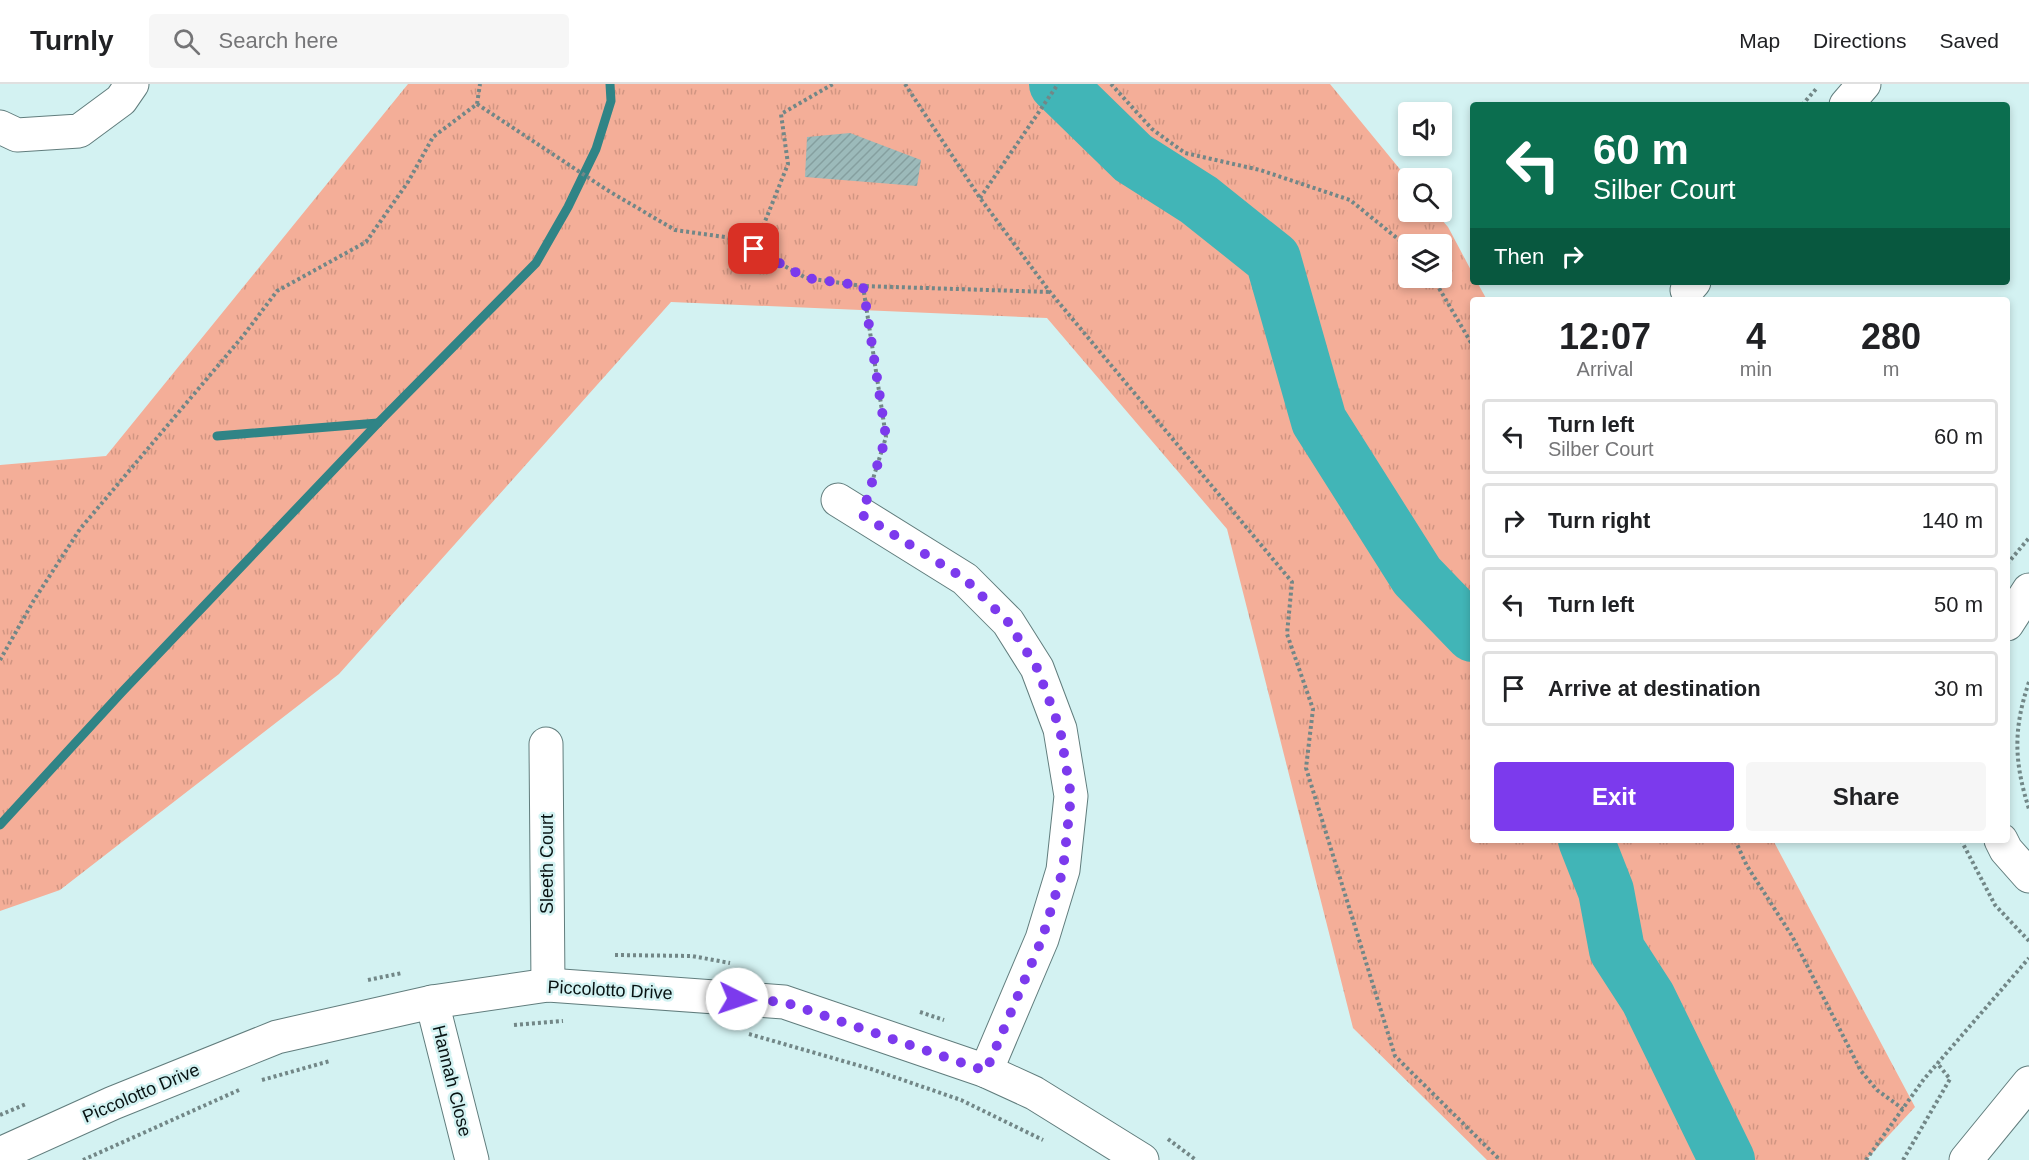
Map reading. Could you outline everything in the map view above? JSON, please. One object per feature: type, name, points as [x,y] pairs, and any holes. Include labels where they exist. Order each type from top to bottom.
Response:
[{"type":"street","points":[[0,127],[17,135],[80,131],[121,99],[132,84]]},
{"type":"street","points":[[1848,102],[1863,84]]},
{"type":"street","points":[[850,507],[965,579],[1008,622],[1037,668],[1060,729],[1071,796],[1063,870],[1042,939],[986,1071]]},
{"type":"street","points":[[2010,619],[2029,590]]},
{"type":"street","name":"Sleeth Court","points":[[546,744],[548,985]]},
{"type":"street","points":[[2002,843],[2029,876]]},
{"type":"street","name":"Piccolotto Drive","points":[[0,1154],[113,1103],[277,1037],[432,1002],[548,985],[784,1002],[986,1071],[1034,1093],[1142,1160]]},
{"type":"street","name":"Hannah Close","points":[[432,1002],[472,1160]]},
{"type":"street","points":[[1966,1160],[2029,1083]]},
{"type":"path","points":[[0,660],[34,600],[80,529],[236,345],[277,291],[366,242],[408,182],[433,137],[477,104],[480,84]]},
{"type":"path","points":[[754,249],[788,164],[781,114],[833,84]]},
{"type":"path","points":[[906,84],[980,198],[1050,292],[1292,582],[1287,634],[1313,709],[1306,768],[1395,1056],[1500,1160]]},
{"type":"path","points":[[980,198],[1033,124],[1058,84]]},
{"type":"path","points":[[1111,84],[1152,129],[1185,153],[1260,170],[1350,200],[1398,239]]},
{"type":"path","points":[[1805,102],[1820,84]]},
{"type":"path","points":[[477,104],[607,190],[675,230],[739,239],[806,278],[863,286],[1050,292]]},
{"type":"path","points":[[850,507],[886,437],[863,286]]},
{"type":"path","points":[[1440,288],[1470,341]]},
{"type":"path","points":[[2010,560],[2029,538]]},
{"type":"path","points":[[2029,682],[2021,706],[2016,762],[2029,809]]},
{"type":"path","points":[[1736,843],[1809,967],[1861,1071],[1877,1090],[1903,1108]]},
{"type":"path","points":[[1963,843],[1995,905],[2029,941]]},
{"type":"path","points":[[1866,1160],[1937,1063],[2029,958]]},
{"type":"path","points":[[508,1026],[574,1020]]},
{"type":"path","points":[[743,1032],[871,1069],[961,1100],[1045,1140]]},
{"type":"path","points":[[257,1082],[335,1059]]},
{"type":"path","points":[[1903,1160],[1950,1079],[1937,1063]]},
{"type":"path","points":[[83,1160],[247,1086]]},
{"type":"green space","points":[[408,84],[1330,84],[1399,168],[1398,222],[1444,222],[1452,234],[1398,234],[1398,288],[1452,288],[1452,235],[1470,268],[1470,285],[1479,285],[1485,297],[1470,297],[1470,843],[1775,843],[1915,1107],[1866,1160],[1487,1160],[1353,1028],[1227,529],[1047,318],[671,302],[339,674],[60,890],[0,911],[0,465],[106,456]]},
{"type":"building","points":[[850,133],[921,160],[917,186],[805,177],[807,137]]},
{"type":"waterway","points":[[0,825],[122,692],[378,423],[536,263],[568,207],[596,149],[611,101],[610,84]]},
{"type":"waterway","points":[[1057,84],[1133,158],[1199,200],[1273,259],[1319,421],[1417,576],[1470,631]]},
{"type":"waterway","points":[[217,436],[378,423]]},
{"type":"waterway","points":[[1587,843],[1606,891],[1617,950],[1648,998],[1727,1160]]},
{"type":"route","points":[[737,999],[784,1002],[986,1071],[1042,939],[1063,870],[1071,796],[1060,729],[1037,668],[1008,622],[965,579],[862,515],[886,437],[863,286],[806,278],[754,249]]}]
